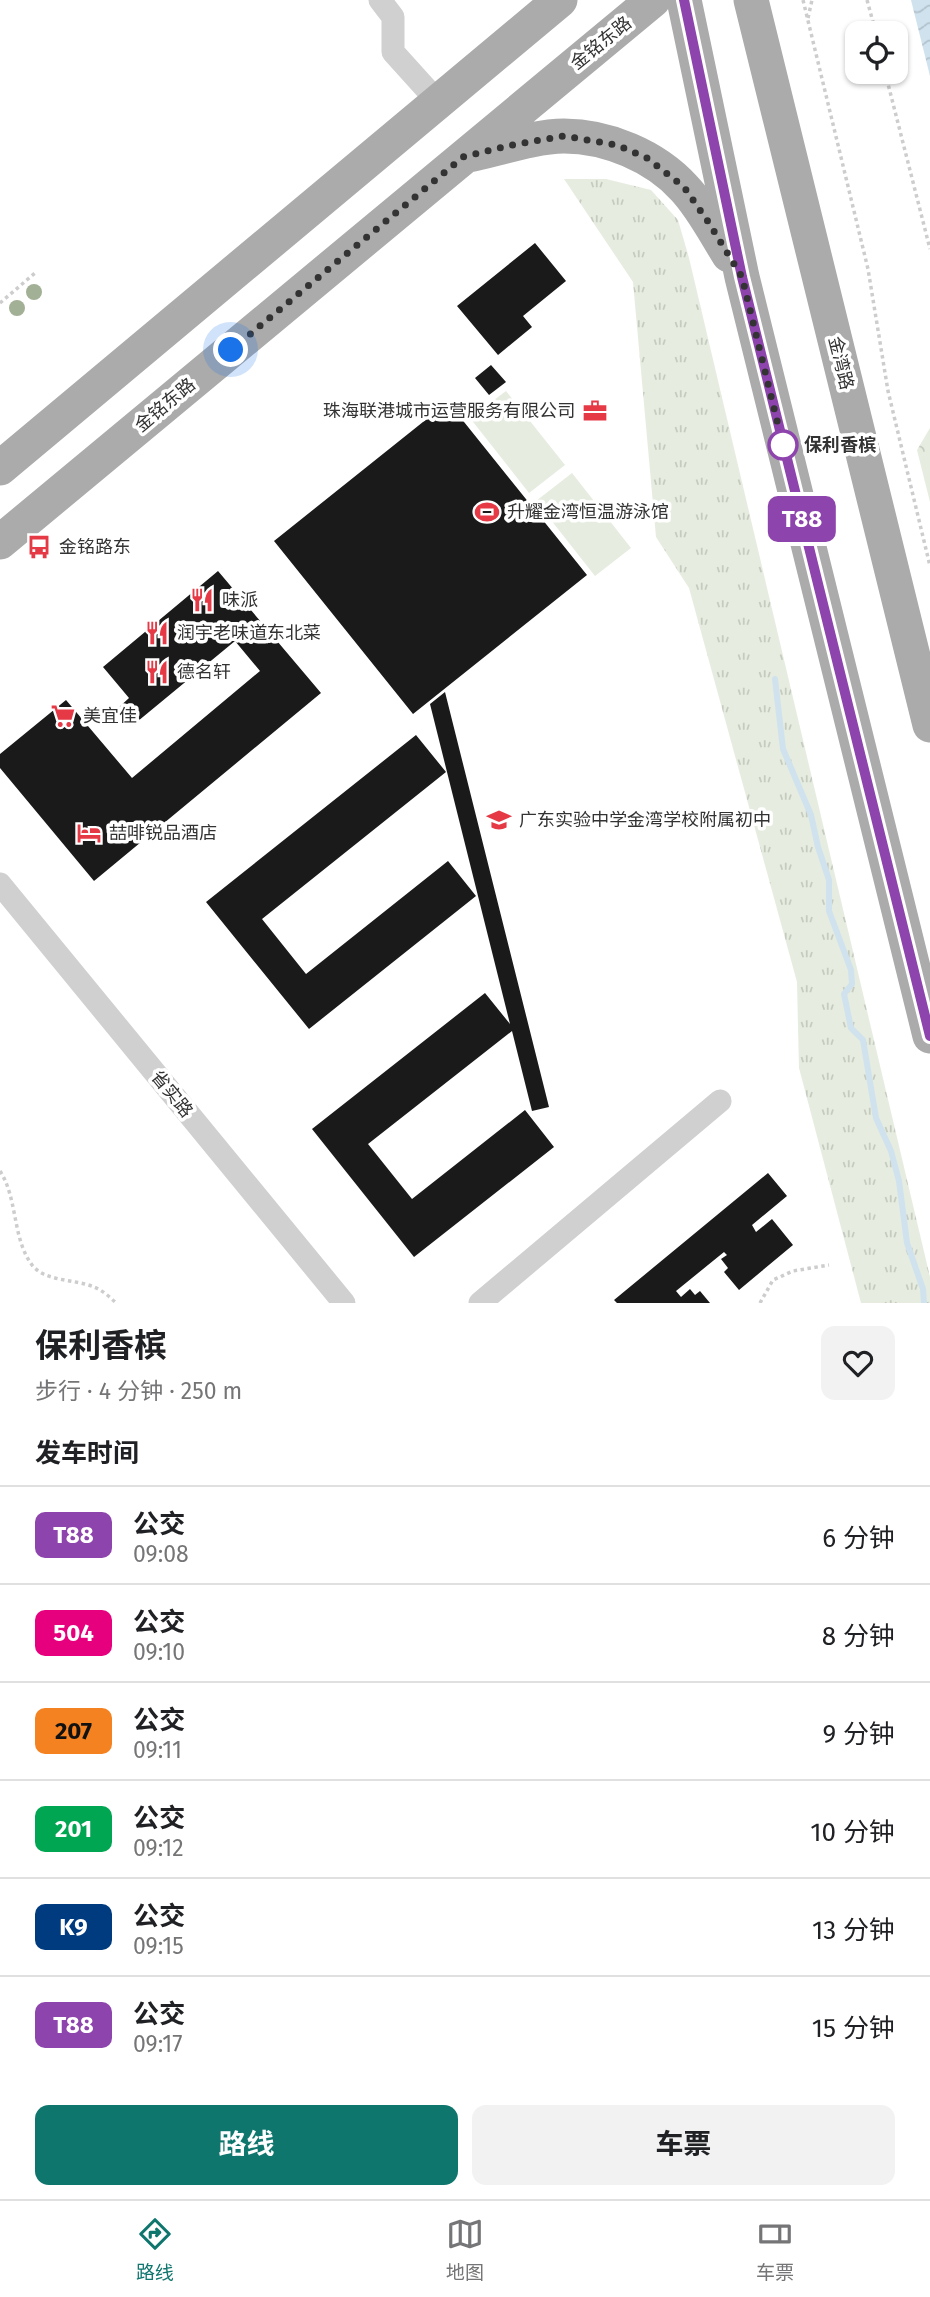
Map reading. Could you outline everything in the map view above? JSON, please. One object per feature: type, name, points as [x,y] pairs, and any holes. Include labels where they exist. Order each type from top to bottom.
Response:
[{"type":"main road","points":[[0,468],[439,103],[526,22],[560,0]]},
{"type":"main road","name":"金铭东路","points":[[0,542],[653,0]]},
{"type":"main road","points":[[684,0],[742,277],[930,1036]]},
{"type":"main road","name":"金湾路","points":[[751,0],[930,725]]},
{"type":"main road","points":[[526,22],[548,86]]},
{"type":"main road","points":[[463,157],[564,136],[617,145],[647,158],[684,187],[742,277]]},
{"type":"street","points":[[380,0],[393,17],[393,52],[439,103]]},
{"type":"street","name":"省实路","points":[[0,884],[344,1303]]},
{"type":"street","points":[[480,1303],[720,1101]]},
{"type":"path","points":[[803,0],[868,269],[888,391],[930,566]]},
{"type":"path","points":[[808,20],[812,0]]},
{"type":"path","points":[[867,0],[873,21]]},
{"type":"path","points":[[888,84],[930,249]]},
{"type":"path","points":[[0,303],[35,273]]},
{"type":"path","points":[[0,1171],[7,1182],[24,1248],[33,1266],[45,1274],[95,1287],[116,1303]]},
{"type":"path","points":[[760,1303],[773,1280],[793,1271],[829,1265]]},
{"type":"green space","points":[[564,179],[606,179],[651,190],[678,220],[930,1277],[930,1303],[861,1303],[799,1068],[797,982],[689,588],[656,537],[633,282]]},
{"type":"green space","points":[[506,391],[565,465],[529,493],[470,418]]},
{"type":"green space","points":[[930,428],[930,502],[917,450]]},
{"type":"green space","points":[[572,473],[631,548],[595,576],[536,501]]},
{"type":"water","points":[[911,0],[930,0],[930,76]]},
{"type":"building","points":[[535,243],[566,281],[523,316],[532,327],[498,355],[457,306]]},
{"type":"building","points":[[491,365],[506,382],[489,395],[475,378]]},
{"type":"building","points":[[448,402],[587,575],[413,714],[274,541]]},
{"type":"building","points":[[218,571],[321,693],[94,881],[0,768],[0,754],[66,700],[132,778],[260,671],[235,641],[132,726],[117,709],[129,698],[103,667]]},
{"type":"building","points":[[445,692],[549,1107],[532,1111],[512,1031],[368,1144],[412,1199],[525,1110],[554,1147],[414,1257],[312,1129],[485,993],[510,1024],[430,704]]},
{"type":"building","points":[[416,735],[446,772],[262,919],[306,974],[448,861],[476,896],[309,1029],[206,902]]},
{"type":"building","points":[[768,1173],[787,1196],[752,1225],[756,1232],[772,1219],[793,1245],[739,1290],[724,1272],[728,1268],[721,1259],[727,1255],[724,1252],[676,1291],[681,1297],[690,1289],[695,1295],[700,1291],[710,1303],[617,1303],[614,1300]]},
{"type":"waterway","points":[[775,679],[783,749],[811,815],[829,880],[829,911],[851,970],[852,984],[844,994],[851,1028],[863,1040],[876,1118],[891,1151],[899,1181],[907,1243],[923,1289],[924,1303]]},
{"type":"bus line","name":"T88","points":[[684,0],[742,277],[930,1036]]},
{"type":"place","name":"珠海联港城市运营服务有限公司","points":[[595,411]]},
{"type":"place","name":"保利香槟","points":[[783,445]]},
{"type":"place","name":"升耀金湾恒温游泳馆","points":[[487,512]]},
{"type":"place","name":"金铭路东","points":[[39,547]]},
{"type":"place","name":"味派","points":[[202,600]]},
{"type":"place","name":"润宇老味道东北菜","points":[[157,633]]},
{"type":"place","name":"德名轩","points":[[157,672]]},
{"type":"place","name":"美宜佳","points":[[63,716]]},
{"type":"place","name":"广东实验中学金湾学校附属初中","points":[[499,820]]},
{"type":"place","name":"喆啡锐品酒店","points":[[89,833]]},
{"type":"route","points":[[231,350],[463,157],[564,136],[617,145],[647,158],[684,187],[742,277],[783,445]]}]
